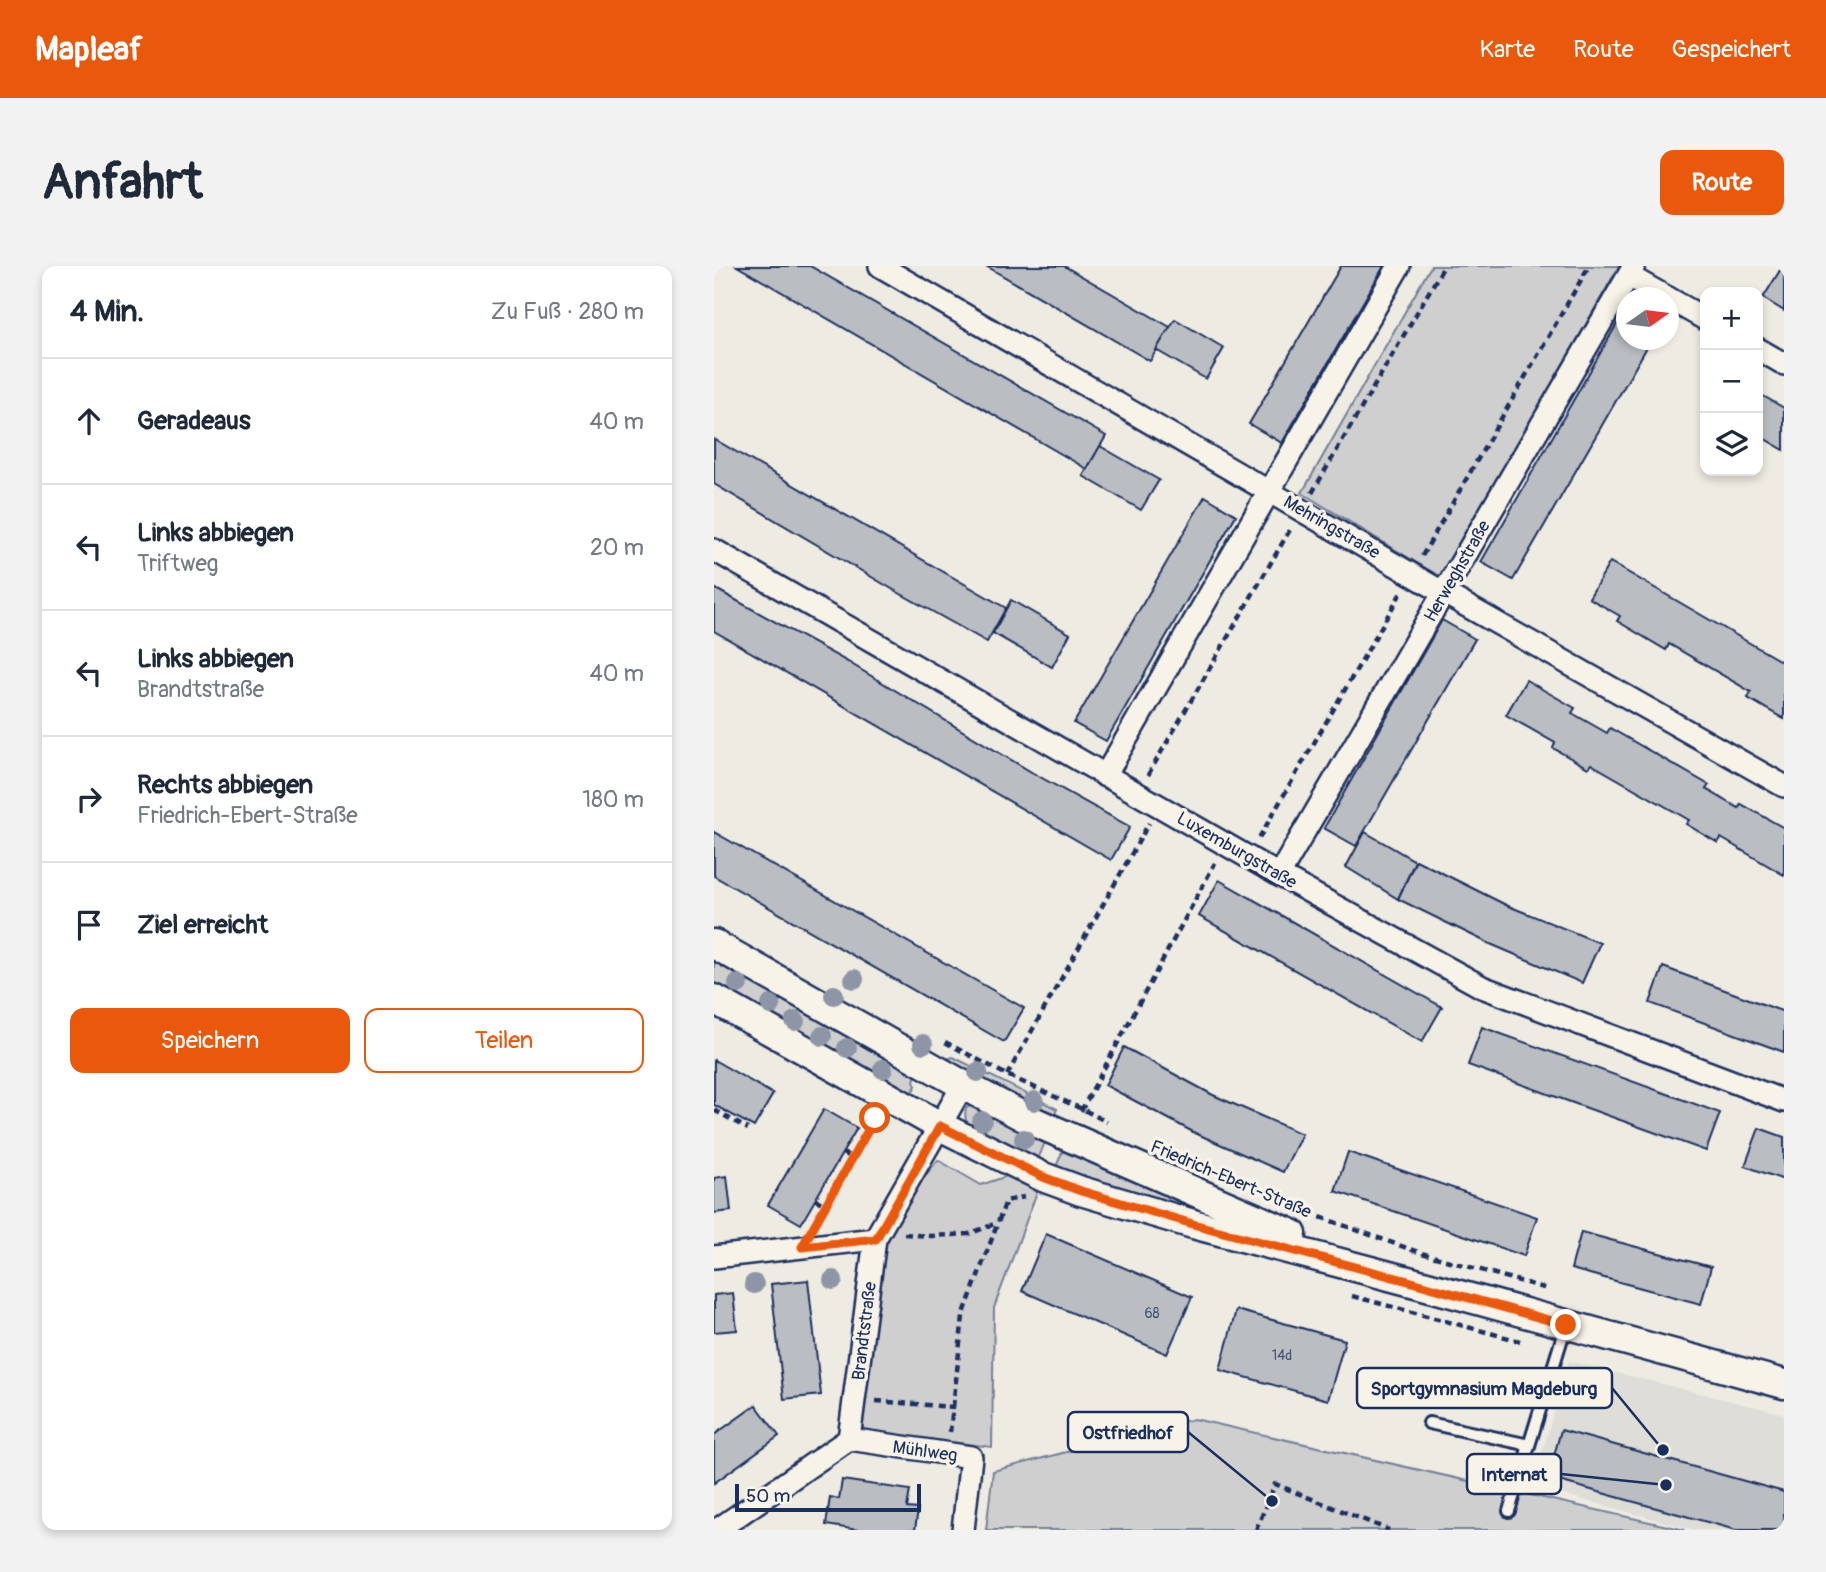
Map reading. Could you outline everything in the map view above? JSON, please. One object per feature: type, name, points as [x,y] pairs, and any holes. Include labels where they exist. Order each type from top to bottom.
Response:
[{"type":"street","name":"Mehringstraße","points":[[880,266],[1444,593],[1784,786]]},
{"type":"street","points":[[1105,776],[1399,266]]},
{"type":"street","points":[[1632,271],[1653,287]]},
{"type":"street","name":"Herweghstraße","points":[[1279,875],[1632,271]]},
{"type":"street","points":[[1679,304],[1700,316]]},
{"type":"street","points":[[1760,350],[1784,364]]},
{"type":"street","name":"Luxemburgstraße","points":[[714,550],[1105,776],[1482,987],[1784,1101]]},
{"type":"street","name":"Friedrich-Ebert-Straße","points":[[714,944],[1028,1119],[1265,1224],[1412,1282]]},
{"type":"street","name":"Friedrich-Ebert-Straße","points":[[714,999],[940,1126],[1043,1177],[1081,1191],[1193,1224],[1784,1384]]},
{"type":"street","name":"Brandtstraße","points":[[849,1439],[876,1239],[963,1085]]},
{"type":"street","points":[[714,1257],[876,1239]]},
{"type":"street","points":[[717,1530],[849,1439]]},
{"type":"street","name":"Mühlweg","points":[[849,1439],[971,1457],[963,1530]]},
{"type":"lane","points":[[1509,1511],[1566,1325]]},
{"type":"lane","points":[[1429,1423],[1529,1445]]},
{"type":"path","points":[[1007,1075],[1159,806]]},
{"type":"path","points":[[940,1039],[1117,1128]]},
{"type":"path","points":[[714,1110],[748,1129]]},
{"type":"path","points":[[802,1247],[875,1118]]},
{"type":"path","points":[[842,1153],[852,1157]]},
{"type":"path","points":[[815,1199],[825,1205]]},
{"type":"path","name":"Friedrich-Ebert-Straße","points":[[1302,1210],[1418,1252],[1559,1293]]},
{"type":"path","points":[[876,1239],[898,1233],[931,1237],[969,1234],[996,1224]]},
{"type":"path","points":[[855,1399],[953,1407],[946,1454]]},
{"type":"path","points":[[1256,1530],[1275,1485],[1389,1530]]},
{"type":"shaded area","points":[[1431,266],[1619,266],[1442,578],[1302,493]]},
{"type":"shaded area","points":[[714,955],[917,1072],[914,1081],[916,1086],[909,1097],[714,986]]},
{"type":"shaded area","points":[[953,1057],[1057,1109],[1054,1116],[943,1060]]},
{"type":"shaded area","points":[[972,1105],[1047,1137],[1037,1162],[971,1130],[965,1115],[966,1108]]},
{"type":"shaded area","points":[[1065,1145],[1186,1201],[1189,1206],[1185,1209],[1055,1169]]},
{"type":"shaded area","points":[[938,1160],[981,1185],[1007,1176],[1038,1189],[994,1308],[992,1447],[857,1431],[875,1239]]},
{"type":"shaded area","points":[[1569,1361],[1784,1414],[1784,1530],[1695,1530],[1532,1486]]},
{"type":"shaded area","points":[[1194,1419],[1685,1530],[986,1530],[993,1471]]},
{"type":"building","points":[[737,266],[810,266],[1106,436],[1087,469]]},
{"type":"building","points":[[986,266],[1064,266],[1170,327],[1150,361]]},
{"type":"building","points":[[1341,266],[1384,266],[1282,443],[1249,424]]},
{"type":"building","points":[[1782,267],[1784,268],[1784,311],[1763,298]]},
{"type":"building","points":[[1175,319],[1224,348],[1206,379],[1156,350]]},
{"type":"building","points":[[1616,326],[1616,350],[1645,350],[1513,580],[1481,562]]},
{"type":"building","points":[[1763,396],[1784,408],[1784,450],[1763,438]]},
{"type":"building","points":[[714,439],[1006,608],[987,642],[714,484]]},
{"type":"building","points":[[1100,446],[1159,480],[1141,510],[1083,476]]},
{"type":"building","points":[[1205,496],[1236,515],[1106,741],[1074,723]]},
{"type":"building","points":[[1610,562],[1784,663],[1784,719],[1748,698],[1751,692],[1669,644],[1666,650],[1617,621],[1620,616],[1589,598]]},
{"type":"building","points":[[714,588],[848,662],[1033,773],[1130,827],[1111,860],[714,631]]},
{"type":"building","points":[[1011,600],[1070,634],[1052,667],[993,633]]},
{"type":"building","points":[[1442,620],[1475,639],[1356,846],[1324,828]]},
{"type":"building","points":[[1526,680],[1575,708],[1572,713],[1607,733],[1610,728],[1709,785],[1706,789],[1721,798],[1739,808],[1741,804],[1784,828],[1784,875],[1721,838],[1718,843],[1686,824],[1689,820],[1591,764],[1588,768],[1553,748],[1555,743],[1506,715]]},
{"type":"building","points":[[714,832],[1024,1008],[1004,1042],[714,876]]},
{"type":"building","points":[[1365,832],[1415,861],[1398,899],[1346,867]]},
{"type":"building","points":[[1416,860],[1506,905],[1600,943],[1582,983],[1488,943],[1398,899]]},
{"type":"building","points":[[1219,880],[1442,1007],[1422,1042],[1199,916]]},
{"type":"building","points":[[1663,967],[1784,1012],[1784,1052],[1650,1003]]},
{"type":"building","points":[[1482,1027],[1720,1113],[1706,1151],[1468,1065]]},
{"type":"building","points":[[1124,1047],[1213,1095],[1302,1134],[1283,1172],[1195,1133],[1105,1085]]},
{"type":"building","points":[[714,1060],[773,1094],[754,1127],[714,1105]]},
{"type":"building","points":[[824,1109],[857,1128],[801,1224],[768,1205]]},
{"type":"building","points":[[1759,1128],[1784,1137],[1784,1180],[1745,1166]]},
{"type":"building","points":[[1348,1152],[1537,1217],[1524,1256],[1335,1191]]},
{"type":"building","points":[[727,1176],[731,1211],[714,1213],[714,1178]]},
{"type":"building","points":[[1581,1232],[1711,1267],[1701,1304],[1571,1269]]},
{"type":"building","points":[[1046,1234],[1192,1297],[1167,1354],[1022,1291]]},
{"type":"building","points":[[808,1280],[821,1395],[784,1399],[771,1284]]},
{"type":"building","points":[[733,1293],[737,1330],[714,1332],[714,1295]]},
{"type":"building","points":[[1236,1310],[1345,1340],[1328,1400],[1220,1370]]},
{"type":"building","points":[[756,1405],[779,1436],[714,1483],[714,1435]]},
{"type":"building","points":[[1561,1430],[1784,1492],[1784,1530],[1736,1530],[1548,1478]]},
{"type":"building","points":[[842,1480],[910,1490],[907,1508],[918,1509],[915,1530],[858,1530],[826,1525],[830,1497],[839,1499]]},
{"type":"place","name":"Sportgymnasium Magdeburg","points":[[1663,1450]]},
{"type":"place","name":"Internat","points":[[1666,1485]]},
{"type":"place","name":"Ostfriedhof","points":[[1272,1501]]},
{"type":"route","points":[[875,1118],[802,1247],[876,1239],[940,1126],[1043,1177],[1081,1191],[1566,1325]]}]
